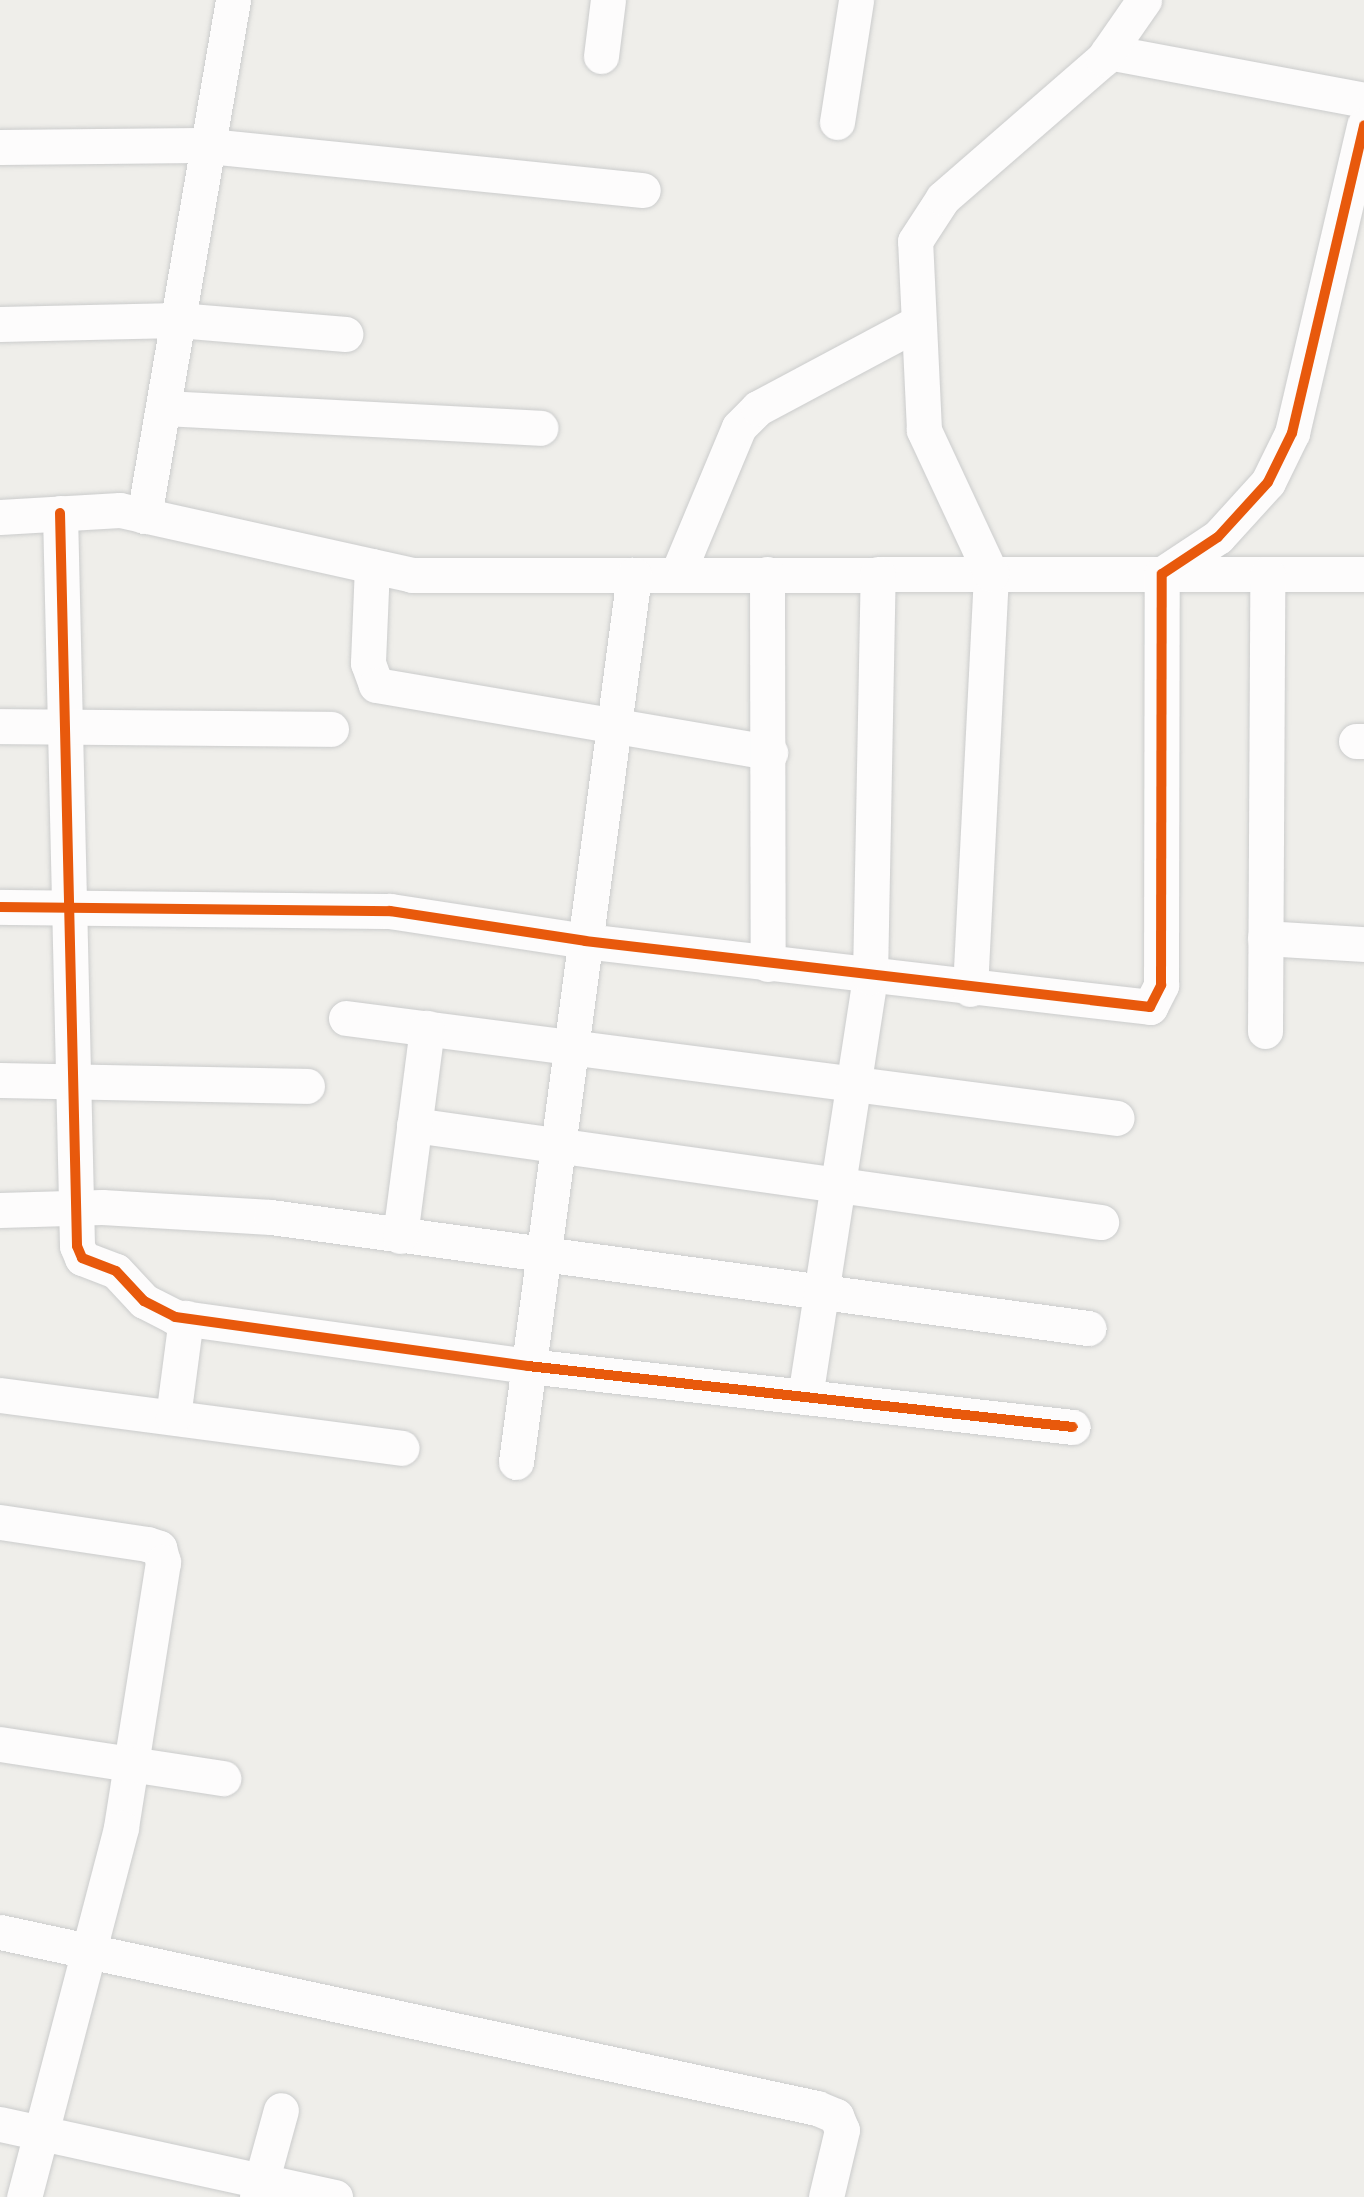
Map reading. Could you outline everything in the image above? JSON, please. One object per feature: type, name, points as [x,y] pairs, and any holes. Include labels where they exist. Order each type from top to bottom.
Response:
[{"type":"street","points":[[144,516],[232,0]]},
{"type":"street","points":[[601,56],[608,0]]},
{"type":"street","points":[[836,122],[856,0]]},
{"type":"street","points":[[970,989],[992,574],[924,430],[912,268],[925,219],[1108,52],[1144,0]]},
{"type":"street","points":[[1108,52],[1364,100]]},
{"type":"street","points":[[1162,574],[1218,537],[1268,482],[1292,433],[1364,125]]},
{"type":"street","points":[[0,148],[209,146],[643,190]]},
{"type":"street","points":[[0,324],[178,320],[346,334]]},
{"type":"street","points":[[677,575],[739,427],[758,408],[916,323]]},
{"type":"street","points":[[163,408],[540,428]]},
{"type":"street","points":[[0,517],[120,510],[412,575],[1364,574]]},
{"type":"street","points":[[60,513],[77,1207],[82,1258],[116,1271],[144,1301],[186,1318],[528,1366],[1073,1426]]},
{"type":"street","points":[[372,566],[368,663],[376,685],[614,729],[770,752]]},
{"type":"street","points":[[768,574],[768,964]]},
{"type":"street","points":[[805,1397],[816,1293],[870,977],[878,574]]},
{"type":"street","points":[[0,907],[374,910],[585,941],[1138,1010],[1158,997],[1162,574]]},
{"type":"street","points":[[1265,1031],[1267,574]]},
{"type":"street","points":[[516,1462],[634,575]]},
{"type":"street","points":[[0,726],[331,729]]},
{"type":"street","points":[[1265,938],[1364,944]]},
{"type":"street","points":[[346,1018],[1117,1118]]},
{"type":"street","points":[[400,1236],[427,1028]]},
{"type":"street","points":[[0,1080],[307,1086]]},
{"type":"street","points":[[414,1124],[1100,1222]]},
{"type":"street","points":[[0,1210],[77,1207],[271,1217],[542,1258],[1088,1328]]},
{"type":"street","points":[[172,1418],[186,1318]]},
{"type":"street","points":[[0,1395],[402,1448]]},
{"type":"street","points":[[0,1522],[159,1548],[163,1562],[131,1764],[89,1948],[24,2197]]},
{"type":"street","points":[[0,1744],[224,1778]]},
{"type":"street","points":[[0,1932],[89,1948],[817,2108],[836,2116],[842,2130],[826,2197]]},
{"type":"street","points":[[260,2188],[281,2110]]},
{"type":"street","points":[[0,2124],[260,2188],[335,2197]]},
{"type":"cycle path","points":[[0,907],[390,911],[585,941],[1150,1007],[1161,985],[1162,574],[1218,537],[1268,482],[1292,433],[1364,125]]},
{"type":"cycle path","points":[[60,513],[77,1246],[82,1258],[116,1271],[144,1301],[175,1317],[528,1366],[1073,1427]]}]
